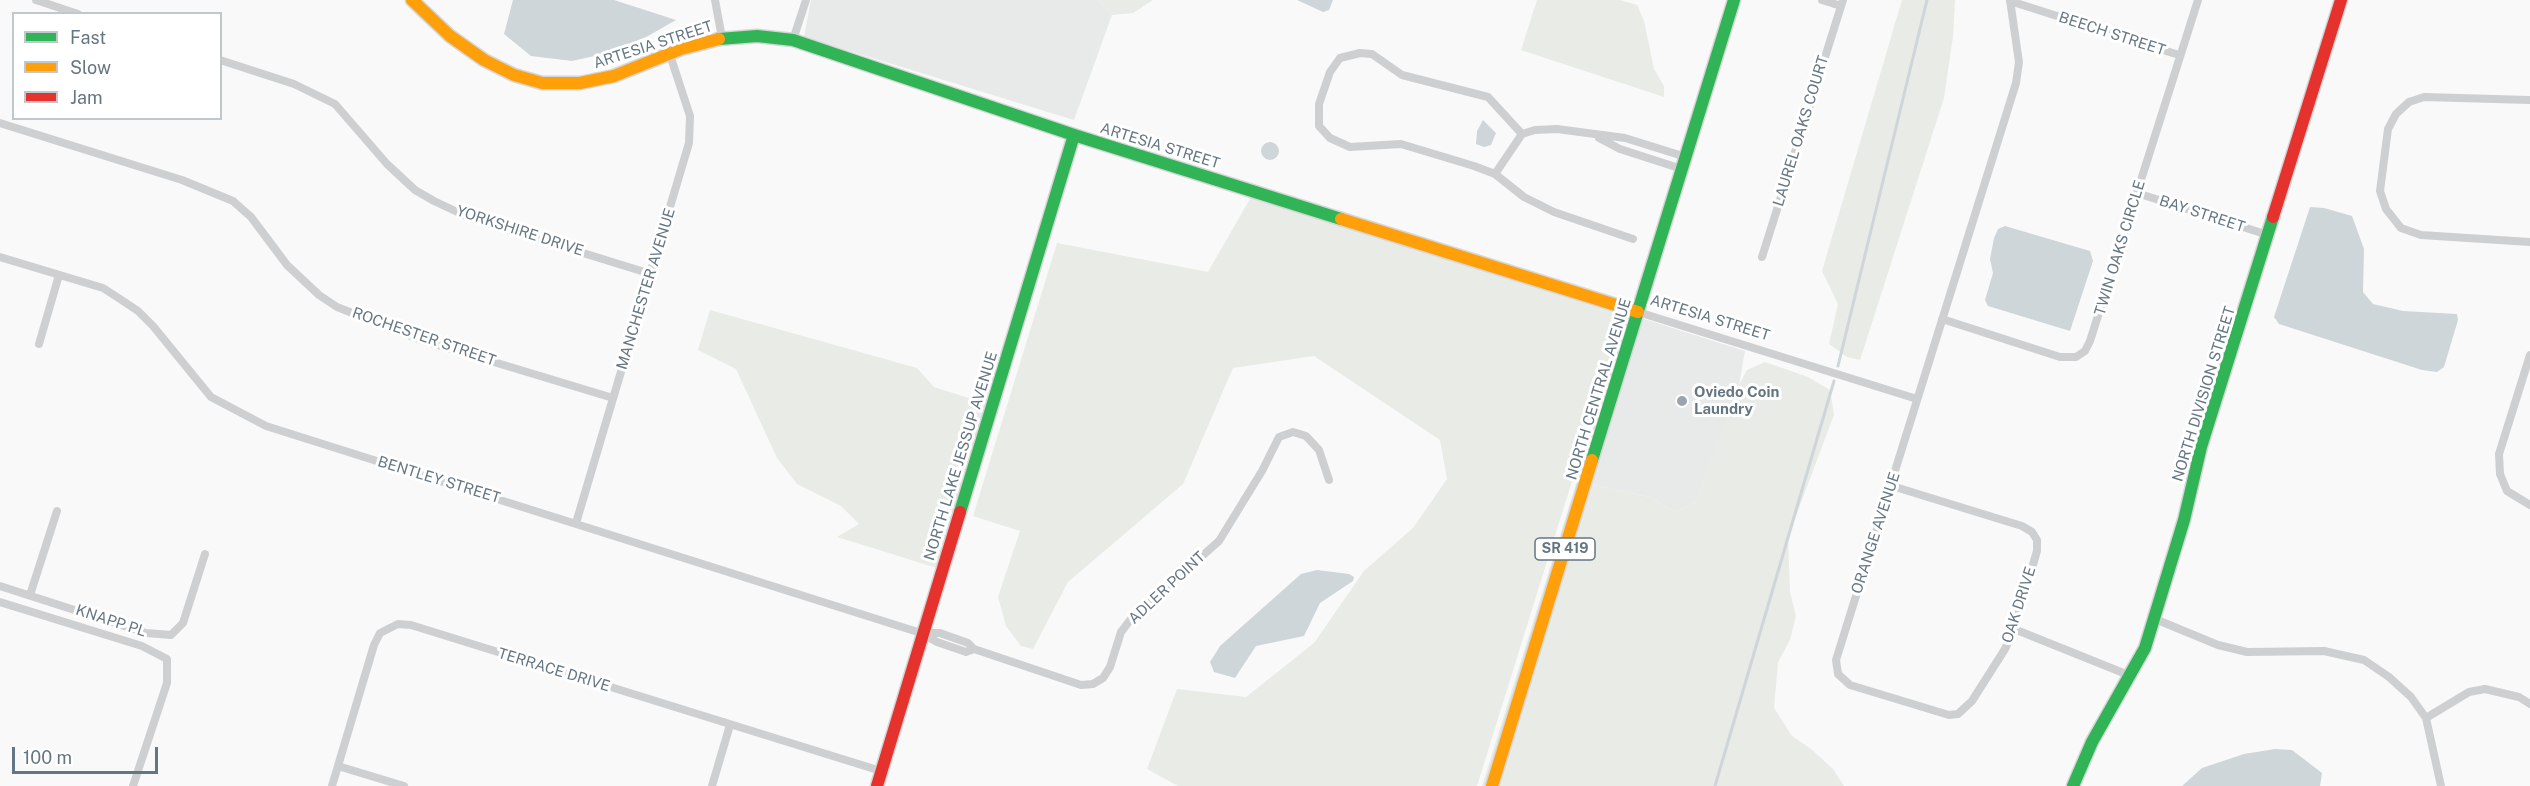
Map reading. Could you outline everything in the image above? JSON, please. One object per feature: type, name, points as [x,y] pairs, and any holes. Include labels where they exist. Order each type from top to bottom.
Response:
[{"type":"street","points":[[36,0],[72,12]]},
{"type":"street","points":[[715,0],[722,38]]},
{"type":"street","points":[[793,40],[806,0]]},
{"type":"street","name":"NORTH CENTRAL AVENUE","points":[[1492,786],[1734,0]]},
{"type":"street","name":"LAUREL OAKS COURT","points":[[1762,257],[1842,3],[1822,0]]},
{"type":"street","name":"TWIN OAKS CIRCLE","points":[[1942,320],[2060,357],[2076,357],[2085,351],[2198,0]]},
{"type":"street","name":"NORTH DIVISION STREET","points":[[2073,786],[2092,742],[2131,676],[2155,619],[2184,520],[2201,447],[2341,0]]},
{"type":"street","points":[[1917,399],[2016,83],[2019,62],[2010,1]]},
{"type":"street","name":"BEECH STREET","points":[[2010,1],[2180,55]]},
{"type":"street","name":"ARTESIA STREET","points":[[417,2],[450,36],[484,60],[514,75],[542,83],[580,83],[614,76],[722,38],[757,36],[793,40],[1074,135],[1917,399]]},
{"type":"street","points":[[1522,134],[1488,97],[1402,75],[1372,54],[1360,53],[1340,58],[1330,72],[1319,104],[1319,126],[1330,138],[1350,147],[1401,144],[1495,174],[1524,196],[1554,212],[1633,239]]},
{"type":"street","name":"MANCHESTER AVENUE","points":[[576,523],[689,143],[690,116],[670,55]]},
{"type":"street","name":"YORKSHIRE DRIVE","points":[[222,61],[294,84],[335,104],[387,164],[415,190],[434,201],[470,218],[651,274]]},
{"type":"street","points":[[2530,100],[2424,97],[2409,102],[2396,114],[2388,129],[2380,191],[2386,209],[2401,228],[2421,235],[2530,242]]},
{"type":"street","name":"ROCHESTER STREET","points":[[0,123],[183,180],[233,201],[250,217],[295,273],[337,307],[421,340],[613,398]]},
{"type":"street","points":[[1495,174],[1522,134],[1535,130],[1557,129],[1596,136],[1625,138],[1686,157]]},
{"type":"street","name":"NORTH LAKE JESSUP AVENUE","points":[[877,786],[921,633],[1074,135]]},
{"type":"street","points":[[1596,136],[1620,150],[1682,170]]},
{"type":"street","name":"BAY STREET","points":[[2137,193],[2268,236]]},
{"type":"street","name":"BENTLEY STREET","points":[[0,257],[102,288],[138,311],[211,397],[266,426],[921,633]]},
{"type":"street","points":[[39,344],[59,275]]},
{"type":"street","points":[[2530,355],[2528,368],[2499,454],[2500,474],[2507,491],[2530,505]]},
{"type":"street","name":"ORANGE AVENUE","points":[[1836,668],[1839,649],[1892,486],[1917,399]]},
{"type":"street","name":"ADLER POINT","points":[[921,633],[937,642],[966,652],[974,649],[1072,682],[1093,684],[1103,678],[1110,667],[1121,632],[1131,619],[1219,541],[1262,471],[1279,437],[1293,432],[1306,436],[1319,450],[1329,480]]},
{"type":"street","name":"OAK DRIVE","points":[[1836,668],[1842,680],[1850,685],[1941,713],[1958,714],[1972,701],[2005,649],[2014,629],[2037,551],[2037,540],[2032,532],[2022,526],[1892,486]]},
{"type":"street","points":[[30,595],[57,511]]},
{"type":"street","name":"KNAPP PL","points":[[0,586],[146,633],[171,635],[183,623],[205,554]]},
{"type":"street","points":[[0,602],[142,646],[167,659],[167,682],[133,786]]},
{"type":"street","points":[[2155,619],[2218,645],[2247,652],[2324,651],[2364,660],[2389,677],[2411,697],[2426,718],[2440,786]]},
{"type":"street","name":"TERRACE DRIVE","points":[[332,786],[374,645],[380,633],[398,624],[411,625],[881,771]]},
{"type":"street","points":[[2014,629],[2131,676]]},
{"type":"street","points":[[2426,718],[2469,692],[2485,689],[2519,697],[2530,704]]},
{"type":"street","points":[[712,786],[730,724]]},
{"type":"street","points":[[338,766],[404,786]]},
{"type":"shaded area","points":[[513,0],[614,0],[676,20],[648,36],[608,53],[572,61],[531,56],[504,34]]},
{"type":"shaded area","points":[[811,0],[1098,0],[1112,15],[1074,120],[804,37]]},
{"type":"shaded area","points":[[1098,0],[1153,0],[1133,13],[1112,15]]},
{"type":"shaded area","points":[[1297,0],[1333,0],[1329,10],[1323,12]]},
{"type":"shaded area","points":[[1537,0],[1620,0],[1637,5],[1644,21],[1654,69],[1664,86],[1664,97],[1521,50]]},
{"type":"shaded area","points":[[1902,0],[1955,0],[1953,36],[1944,98],[1860,360],[1847,357],[1829,344],[1838,304],[1822,271]]},
{"type":"shaded area","points":[[1483,120],[1496,133],[1491,145],[1484,147],[1476,144],[1477,131]]},
{"type":"shaded area","points":[[1270,142],[1276,145],[1279,151],[1276,157],[1270,160],[1264,157],[1261,151],[1264,145]]},
{"type":"shaded area","points":[[1251,197],[1612,312],[1621,324],[1477,786],[1178,786],[1147,769],[1177,689],[1246,697],[1314,643],[1364,571],[1413,528],[1447,479],[1440,440],[1314,356],[1233,368],[1183,484],[1068,582],[1033,649],[1021,646],[1006,626],[998,597],[1020,531],[973,516],[1057,243],[1208,272]]},
{"type":"shaded area","points":[[2310,207],[2324,208],[2352,216],[2364,249],[2363,292],[2373,304],[2403,311],[2457,314],[2458,320],[2444,367],[2437,372],[2422,370],[2279,324],[2274,317]]},
{"type":"shaded area","points":[[2005,226],[2090,251],[2093,261],[2070,331],[1988,306],[1985,300],[1993,273],[1990,259],[1994,238],[1998,229]]},
{"type":"shaded area","points":[[710,310],[917,368],[934,387],[987,404],[937,568],[837,537],[859,524],[841,506],[797,484],[777,458],[736,369],[698,350]]},
{"type":"shaded area","points":[[1617,311],[1632,315],[1486,786],[1482,786],[1625,326]]},
{"type":"shaded area","points":[[1641,318],[1745,351],[1739,385],[1696,501],[1675,512],[1650,497],[1590,484]]},
{"type":"shaded area","points":[[1765,362],[1808,377],[1830,390],[1834,415],[1788,537],[1790,592],[1796,616],[1790,640],[1778,662],[1774,708],[1792,736],[1833,769],[1844,786],[1497,786],[1590,484],[1650,497],[1675,512],[1696,501],[1736,390],[1747,370]]},
{"type":"shaded area","points":[[1317,570],[1349,574],[1354,577],[1353,581],[1320,603],[1304,636],[1256,646],[1235,678],[1214,672],[1210,662],[1220,646],[1301,574]]},
{"type":"shaded area","points":[[2275,749],[2292,750],[2322,773],[2320,786],[2182,786],[2202,768],[2244,754]]},
{"type":"waterway","points":[[1838,366],[1927,0]]},
{"type":"waterway","points":[[1715,786],[1834,381]]},
{"type":"traffic: fast","points":[[1592,460],[1734,0]]},
{"type":"traffic: fast","points":[[719,39],[757,36],[793,40],[1074,135],[1341,219]]},
{"type":"traffic: fast","points":[[960,512],[1074,135]]},
{"type":"traffic: fast","points":[[2073,786],[2092,742],[2145,648],[2184,520],[2201,447],[2273,217]]},
{"type":"traffic: slow","points":[[412,0],[450,36],[484,60],[514,75],[542,83],[580,83],[614,76],[681,49],[719,39]]},
{"type":"traffic: slow","points":[[1341,219],[1638,312]]},
{"type":"traffic: slow","points":[[1492,786],[1592,460]]},
{"type":"traffic: jam","points":[[2273,217],[2341,0]]},
{"type":"traffic: jam","points":[[877,786],[960,512]]},
{"type":"place","name":"Oviedo Coin Laundry","points":[[1682,401]]}]
